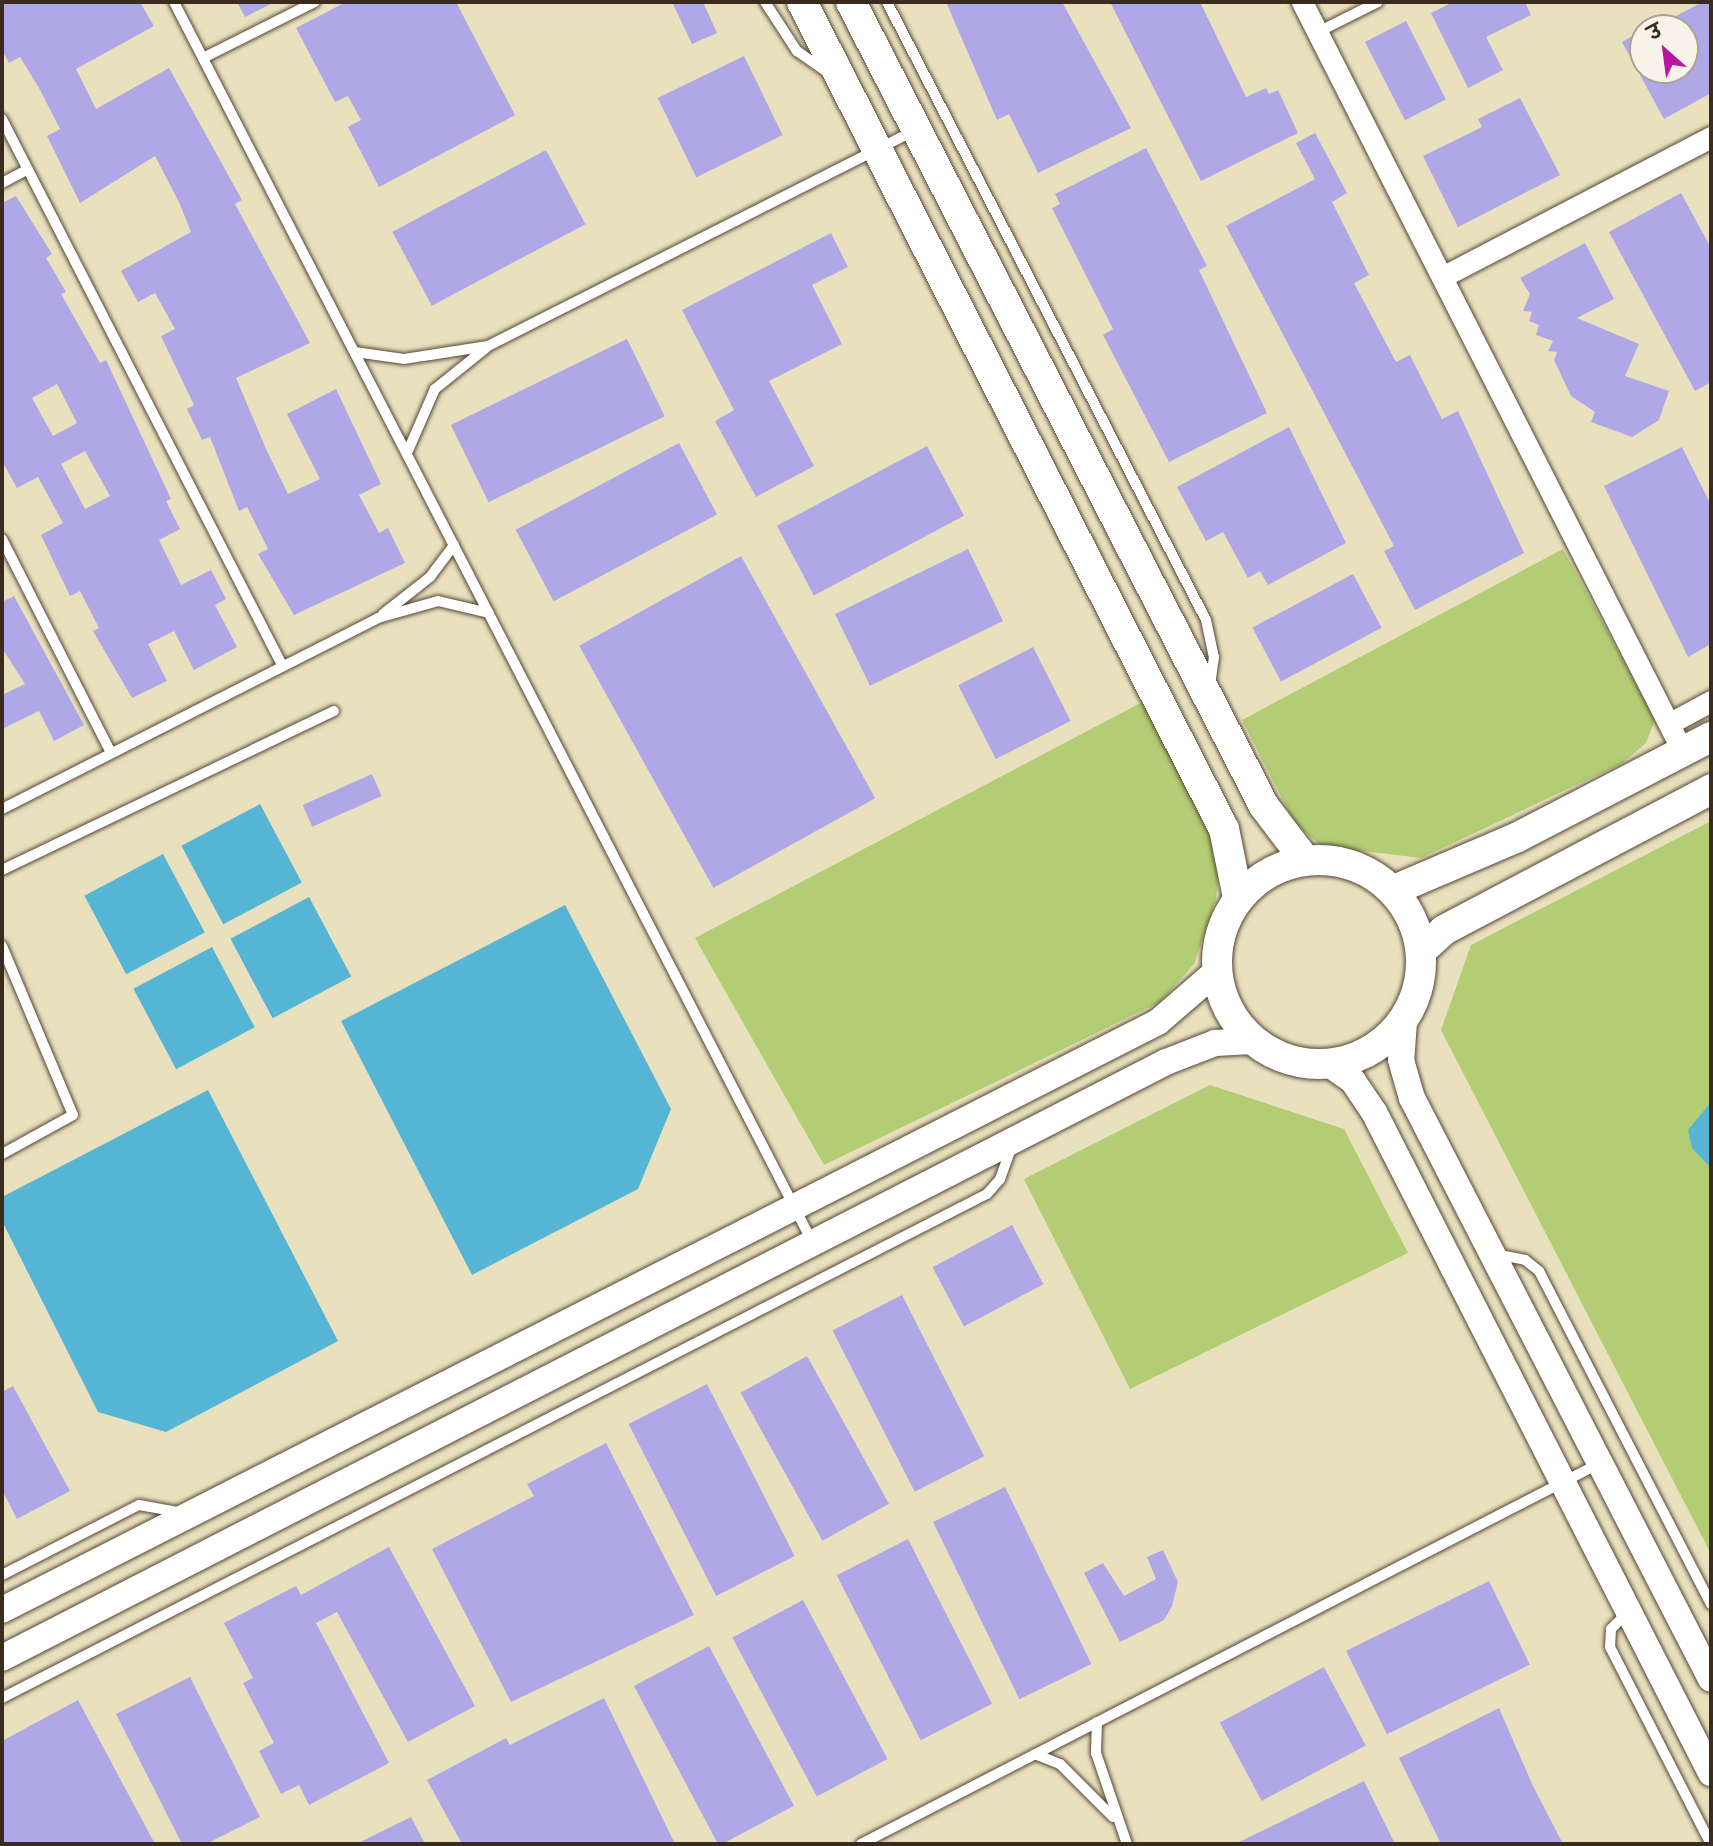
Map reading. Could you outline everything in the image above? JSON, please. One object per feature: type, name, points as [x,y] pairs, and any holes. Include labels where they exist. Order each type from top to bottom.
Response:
[{"type":"main road","points":[[802,2],[879,148],[1224,829],[1238,898]]},
{"type":"main road","points":[[851,2],[1264,806],[1305,860]]},
{"type":"main road","points":[[1394,890],[1516,838],[1711,737]]},
{"type":"main road","points":[[1422,950],[1444,930],[1711,789]]},
{"type":"main road","points":[[1305,860],[1353,864],[1394,890],[1413,918],[1422,950],[1419,987],[1404,1021],[1371,1051],[1329,1064],[1301,1063],[1252,1041],[1227,1010],[1216,971],[1220,933],[1238,898],[1268,872],[1305,860]]},
{"type":"street","points":[[1301,2],[1683,752]]},
{"type":"street","points":[[1442,278],[1711,137]]},
{"type":"street","points":[[1670,723],[1711,701]]},
{"type":"street","points":[[2,1609],[1158,1022],[1216,971]]},
{"type":"street","points":[[1404,1021],[1401,1060],[1412,1098],[1711,1679]]},
{"type":"street","points":[[2,1658],[1166,1062],[1215,1043],[1252,1041]]},
{"type":"street","points":[[1329,1064],[1353,1081],[1374,1112],[1711,1773]]},
{"type":"lane","points":[[174,2],[813,1242]]},
{"type":"lane","points":[[203,58],[315,2]]},
{"type":"lane","points":[[765,2],[797,51],[844,81]]},
{"type":"lane","points":[[887,2],[1206,620],[1214,657],[1208,697]]},
{"type":"lane","points":[[1318,32],[1378,2]]},
{"type":"lane","points":[[2,119],[282,665]]},
{"type":"lane","points":[[407,453],[435,389],[488,346],[916,129]]},
{"type":"lane","points":[[2,183],[26,170]]},
{"type":"lane","points":[[355,352],[404,359],[488,346]]},
{"type":"lane","points":[[2,539],[111,753]]},
{"type":"lane","points":[[378,618],[438,569],[454,545]]},
{"type":"lane","points":[[2,568],[13,562]]},
{"type":"lane","points":[[2,809],[378,618],[438,601],[489,613]]},
{"type":"lane","points":[[2,870],[334,711]]},
{"type":"lane","points":[[2,946],[73,1115],[2,1154]]},
{"type":"lane","points":[[2,1698],[986,1194],[1000,1179],[1014,1140]]},
{"type":"lane","points":[[1493,1254],[1525,1260],[1539,1271],[1711,1604]]},
{"type":"lane","points":[[861,1844],[1600,1463]]},
{"type":"lane","points":[[2,1575],[139,1505],[189,1514]]},
{"type":"lane","points":[[1628,1611],[1611,1629],[1610,1647],[1711,1844]]},
{"type":"lane","points":[[1097,1722],[1096,1753],[1115,1819],[1128,1844]]},
{"type":"lane","points":[[1035,1755],[1060,1764],[1115,1819]]},
{"type":"green space","points":[[1563,549],[1655,720],[1646,743],[1621,764],[1421,858],[1321,846],[1294,822],[1242,720]]},
{"type":"green space","points":[[1146,700],[1220,850],[1216,899],[1194,964],[1160,1002],[824,1165],[695,938]]},
{"type":"green space","points":[[1711,821],[1711,1554],[1441,1030],[1471,945]]},
{"type":"green space","points":[[1210,1085],[1344,1129],[1408,1253],[1130,1389],[1024,1179]]},
{"type":"water","points":[[260,804],[302,883],[223,924],[181,846]]},
{"type":"water","points":[[163,854],[205,933],[126,974],[84,896]]},
{"type":"water","points":[[309,897],[351,976],[273,1018],[230,939]]},
{"type":"water","points":[[565,905],[671,1109],[638,1189],[472,1275],[341,1021]]},
{"type":"water","points":[[212,947],[255,1027],[176,1069],[133,989]]},
{"type":"water","points":[[208,1090],[338,1341],[166,1432],[98,1412],[2,1221],[2,1197]]},
{"type":"water","points":[[1711,1102],[1711,1168],[1692,1148],[1688,1130]]},
{"type":"building","points":[[2,2],[140,2],[154,26],[76,69],[96,109],[169,68],[242,200],[235,204],[310,343],[236,378],[266,449],[288,494],[320,479],[287,414],[336,389],[381,484],[359,495],[379,533],[388,528],[405,563],[294,615],[258,554],[268,549],[247,507],[239,511],[210,437],[202,440],[187,409],[194,405],[161,336],[175,329],[155,293],[138,302],[121,271],[191,232],[179,202],[155,156],[80,203],[47,136],[60,129],[20,57],[9,63],[2,50]]},
{"type":"building","points":[[237,2],[275,2],[245,17]]},
{"type":"building","points":[[346,2],[456,2],[515,115],[379,187],[348,127],[361,120],[348,96],[335,102],[296,28]]},
{"type":"building","points":[[672,2],[703,2],[717,33],[692,44]]},
{"type":"building","points":[[946,2],[1062,2],[1131,128],[1038,173],[1009,114],[997,120]]},
{"type":"building","points":[[1110,2],[1200,2],[1246,97],[1266,88],[1269,94],[1278,90],[1298,133],[1201,181]]},
{"type":"building","points":[[1453,2],[1525,2],[1531,15],[1486,37],[1503,70],[1468,88],[1431,13]]},
{"type":"building","points":[[1702,2],[1711,2],[1711,93],[1664,119],[1645,84],[1699,84],[1699,14],[1680,14]]},
{"type":"building","points":[[1406,21],[1446,99],[1405,120],[1365,42]]},
{"type":"building","points":[[1629,38],[1629,55],[1622,42]]},
{"type":"building","points":[[744,56],[783,135],[696,177],[658,98]]},
{"type":"building","points":[[1520,98],[1560,175],[1458,227],[1423,156],[1482,127],[1478,119]]},
{"type":"building","points":[[1315,133],[1347,193],[1332,202],[1369,275],[1354,283],[1396,362],[1410,355],[1442,419],[1458,411],[1524,553],[1415,610],[1384,551],[1394,546],[1226,226],[1315,179],[1296,143]]},
{"type":"building","points":[[1146,148],[1207,266],[1199,270],[1267,413],[1169,462],[1103,335],[1113,329],[1052,208],[1060,204],[1055,194]]},
{"type":"building","points":[[546,150],[585,224],[432,306],[392,232]]},
{"type":"building","points":[[1681,193],[1711,248],[1711,382],[1695,391],[1609,232]]},
{"type":"building","points":[[16,196],[52,254],[46,258],[66,292],[61,294],[100,363],[106,360],[171,499],[166,501],[180,529],[159,540],[181,585],[211,570],[226,599],[215,605],[237,647],[194,670],[174,631],[148,644],[167,681],[132,698],[93,631],[99,628],[80,591],[70,596],[41,535],[63,523],[38,477],[17,488],[2,461],[2,203]],"holes":[[[57,384],[77,423],[53,436],[32,398]],[[85,451],[110,496],[85,509],[61,464]]]},
{"type":"building","points":[[831,233],[848,267],[812,285],[842,344],[769,381],[814,466],[756,497],[715,421],[734,410],[682,310]]},
{"type":"building","points":[[1585,243],[1614,299],[1577,318],[1639,344],[1625,376],[1669,391],[1659,420],[1632,437],[1591,422],[1595,412],[1571,396],[1554,360],[1557,352],[1548,351],[1553,341],[1536,335],[1539,325],[1529,321],[1532,312],[1523,311],[1530,294],[1520,278]]},
{"type":"building","points":[[627,339],[665,416],[489,502],[451,425]]},
{"type":"building","points":[[1289,427],[1346,543],[1268,585],[1260,571],[1248,578],[1223,532],[1206,541],[1177,487]]},
{"type":"building","points":[[679,443],[717,515],[554,601],[516,530]]},
{"type":"building","points":[[927,446],[964,516],[814,596],[777,526]]},
{"type":"building","points":[[1682,447],[1711,505],[1711,644],[1688,657],[1604,486]]},
{"type":"building","points":[[968,549],[1003,621],[870,686],[835,614]]},
{"type":"building","points":[[741,556],[875,798],[713,888],[579,646]]},
{"type":"building","points":[[1353,574],[1382,628],[1281,681],[1252,628]]},
{"type":"building","points":[[14,596],[84,725],[54,741],[39,711],[2,729],[2,695],[25,684],[2,648],[2,602]]},
{"type":"building","points":[[1033,647],[1071,721],[996,759],[958,685]]},
{"type":"building","points":[[372,774],[382,796],[312,827],[303,805]]},
{"type":"building","points":[[1012,1225],[1043,1284],[964,1326],[933,1267]]},
{"type":"building","points":[[902,1295],[984,1456],[915,1492],[833,1330]]},
{"type":"building","points":[[807,1356],[889,1504],[822,1541],[741,1393]]},
{"type":"building","points":[[707,1384],[795,1556],[716,1596],[629,1424]]},
{"type":"building","points":[[13,1386],[70,1491],[17,1519],[2,1490],[2,1392]]},
{"type":"building","points":[[606,1443],[694,1615],[511,1702],[432,1549],[534,1496],[527,1484]]},
{"type":"building","points":[[1005,1487],[1091,1664],[1019,1699],[933,1522]]},
{"type":"building","points":[[908,1539],[992,1704],[921,1740],[837,1575]]},
{"type":"building","points":[[389,1547],[475,1706],[408,1742],[337,1612],[316,1623],[389,1763],[309,1805],[299,1785],[281,1794],[259,1751],[274,1743],[243,1683],[253,1678],[224,1623],[296,1586],[301,1595]]},
{"type":"building","points":[[1163,1550],[1178,1582],[1172,1606],[1164,1620],[1120,1642],[1084,1573],[1103,1563],[1124,1596],[1156,1579],[1147,1557]]},
{"type":"building","points":[[1489,1581],[1530,1665],[1387,1734],[1346,1651]]},
{"type":"building","points":[[803,1600],[888,1759],[817,1796],[732,1638]]},
{"type":"building","points":[[709,1646],[794,1806],[718,1844],[634,1686]]},
{"type":"building","points":[[1324,1667],[1366,1746],[1262,1801],[1220,1722]]},
{"type":"building","points":[[190,1677],[260,1817],[206,1844],[182,1844],[116,1714]]},
{"type":"building","points":[[604,1698],[675,1844],[462,1844],[427,1780],[506,1738],[510,1745]]},
{"type":"building","points":[[78,1700],[155,1844],[2,1844],[2,1741]]},
{"type":"building","points":[[1499,1708],[1533,1786],[1563,1844],[1441,1844],[1399,1758]]},
{"type":"building","points":[[1364,1781],[1395,1844],[1235,1844]]},
{"type":"building","points":[[411,1817],[425,1844],[356,1844]]}]
